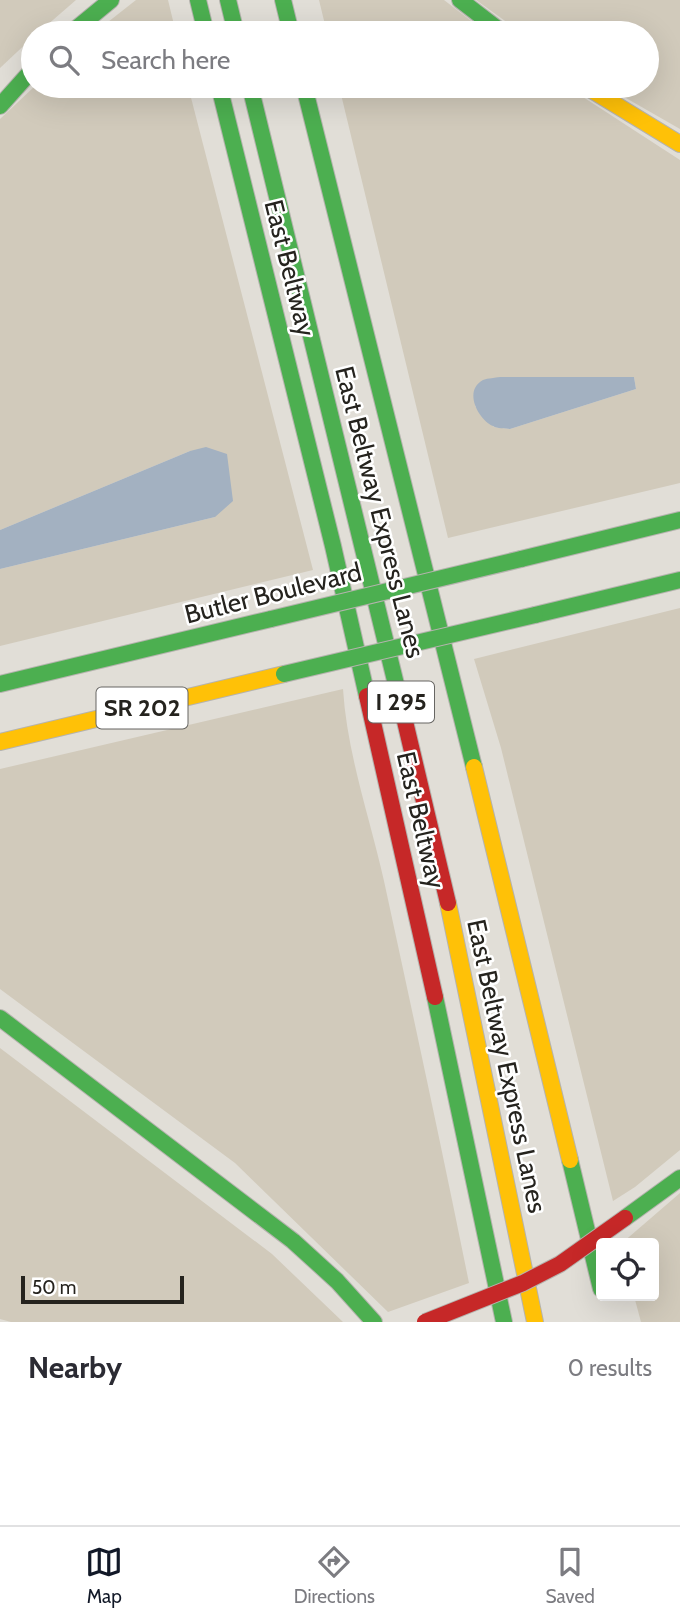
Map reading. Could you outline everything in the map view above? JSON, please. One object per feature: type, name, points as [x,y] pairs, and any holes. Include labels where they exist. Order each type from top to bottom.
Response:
[{"type":"highway","points":[[86,21],[111,0]]},
{"type":"highway","points":[[198,0],[203,21]]},
{"type":"highway","points":[[228,0],[233,21]]},
{"type":"highway","points":[[283,0],[288,21]]},
{"type":"highway","points":[[460,0],[487,21]]},
{"type":"highway","points":[[0,106],[21,82]]},
{"type":"highway","name":"East Beltway","points":[[222,98],[333,546],[419,920],[504,1322]]},
{"type":"highway","name":"East Beltway Express Lanes","points":[[253,98],[363,542],[451,915],[535,1322]]},
{"type":"highway","name":"I 295","points":[[307,98],[509,907],[596,1268]]},
{"type":"highway","points":[[605,98],[680,144]]},
{"type":"highway","name":"Butler Boulevard","points":[[0,684],[680,520]]},
{"type":"highway","name":"SR 202","points":[[0,742],[680,580]]},
{"type":"highway","points":[[0,1018],[248,1205],[334,1280],[374,1322]]},
{"type":"highway","points":[[425,1322],[523,1283],[560,1264],[680,1178]]},
{"type":"shaded area","points":[[0,0],[76,0],[52,21],[21,21],[21,48],[0,68]]},
{"type":"shaded area","points":[[136,0],[168,0],[173,21],[109,21]]},
{"type":"shaded area","points":[[319,0],[444,0],[471,21],[324,21]]},
{"type":"shaded area","points":[[476,0],[680,0],[680,129],[626,98],[659,98],[659,21],[505,21]]},
{"type":"shaded area","points":[[22,98],[191,98],[313,570],[0,646],[0,569],[215,517],[190,451],[0,530],[0,119]]},
{"type":"shaded area","points":[[342,98],[584,98],[680,160],[680,483],[448,538]],"holes":[[[500,377],[634,377],[636,389],[510,429],[494,427],[475,406]]]},
{"type":"shaded area","points":[[680,608],[680,1150],[635,1187],[613,1201],[501,748],[474,659]]},
{"type":"shaded area","points":[[343,689],[354,762],[384,881],[469,1283],[388,1312],[235,1163],[0,989],[0,769]]},
{"type":"shaded area","points":[[0,1048],[272,1254],[343,1322],[11,1322],[0,1319]]},
{"type":"shaded area","points":[[680,1193],[680,1322],[641,1322],[635,1301],[659,1301],[659,1238],[628,1238]]},
{"type":"water","points":[[500,377],[634,377],[636,389],[510,429],[497,428],[482,417],[473,398],[477,385],[483,380]]},
{"type":"water","points":[[206,447],[227,454],[233,501],[215,517],[0,569],[0,530],[190,451]]},
{"type":"traffic: fast","points":[[86,21],[111,0]]},
{"type":"traffic: fast","points":[[198,0],[203,21]]},
{"type":"traffic: fast","points":[[228,0],[233,21]]},
{"type":"traffic: fast","points":[[283,0],[288,21]]},
{"type":"traffic: fast","points":[[460,0],[487,21]]},
{"type":"traffic: fast","points":[[0,106],[21,82]]},
{"type":"traffic: fast","points":[[222,98],[333,546],[367,696]]},
{"type":"traffic: fast","points":[[253,98],[403,713]]},
{"type":"traffic: fast","points":[[307,98],[474,767]]},
{"type":"traffic: fast","points":[[521,559],[680,520]]},
{"type":"traffic: fast","points":[[271,619],[521,559]]},
{"type":"traffic: fast","points":[[535,615],[680,580]]},
{"type":"traffic: fast","points":[[284,674],[535,615]]},
{"type":"traffic: fast","points":[[0,684],[271,619]]},
{"type":"traffic: fast","points":[[435,997],[504,1322]]},
{"type":"traffic: fast","points":[[0,1018],[293,1241],[337,1281],[374,1322]]},
{"type":"traffic: fast","points":[[570,1160],[596,1268]]},
{"type":"traffic: fast","points":[[625,1218],[680,1178]]},
{"type":"traffic: slow","points":[[605,98],[680,144]]},
{"type":"traffic: slow","points":[[0,742],[284,674]]},
{"type":"traffic: slow","points":[[474,767],[570,1160]]},
{"type":"traffic: slow","points":[[448,903],[535,1322]]},
{"type":"traffic: jam","points":[[367,696],[435,997]]},
{"type":"traffic: jam","points":[[403,713],[448,903]]},
{"type":"traffic: jam","points":[[425,1322],[523,1283],[560,1264],[625,1218]]}]
